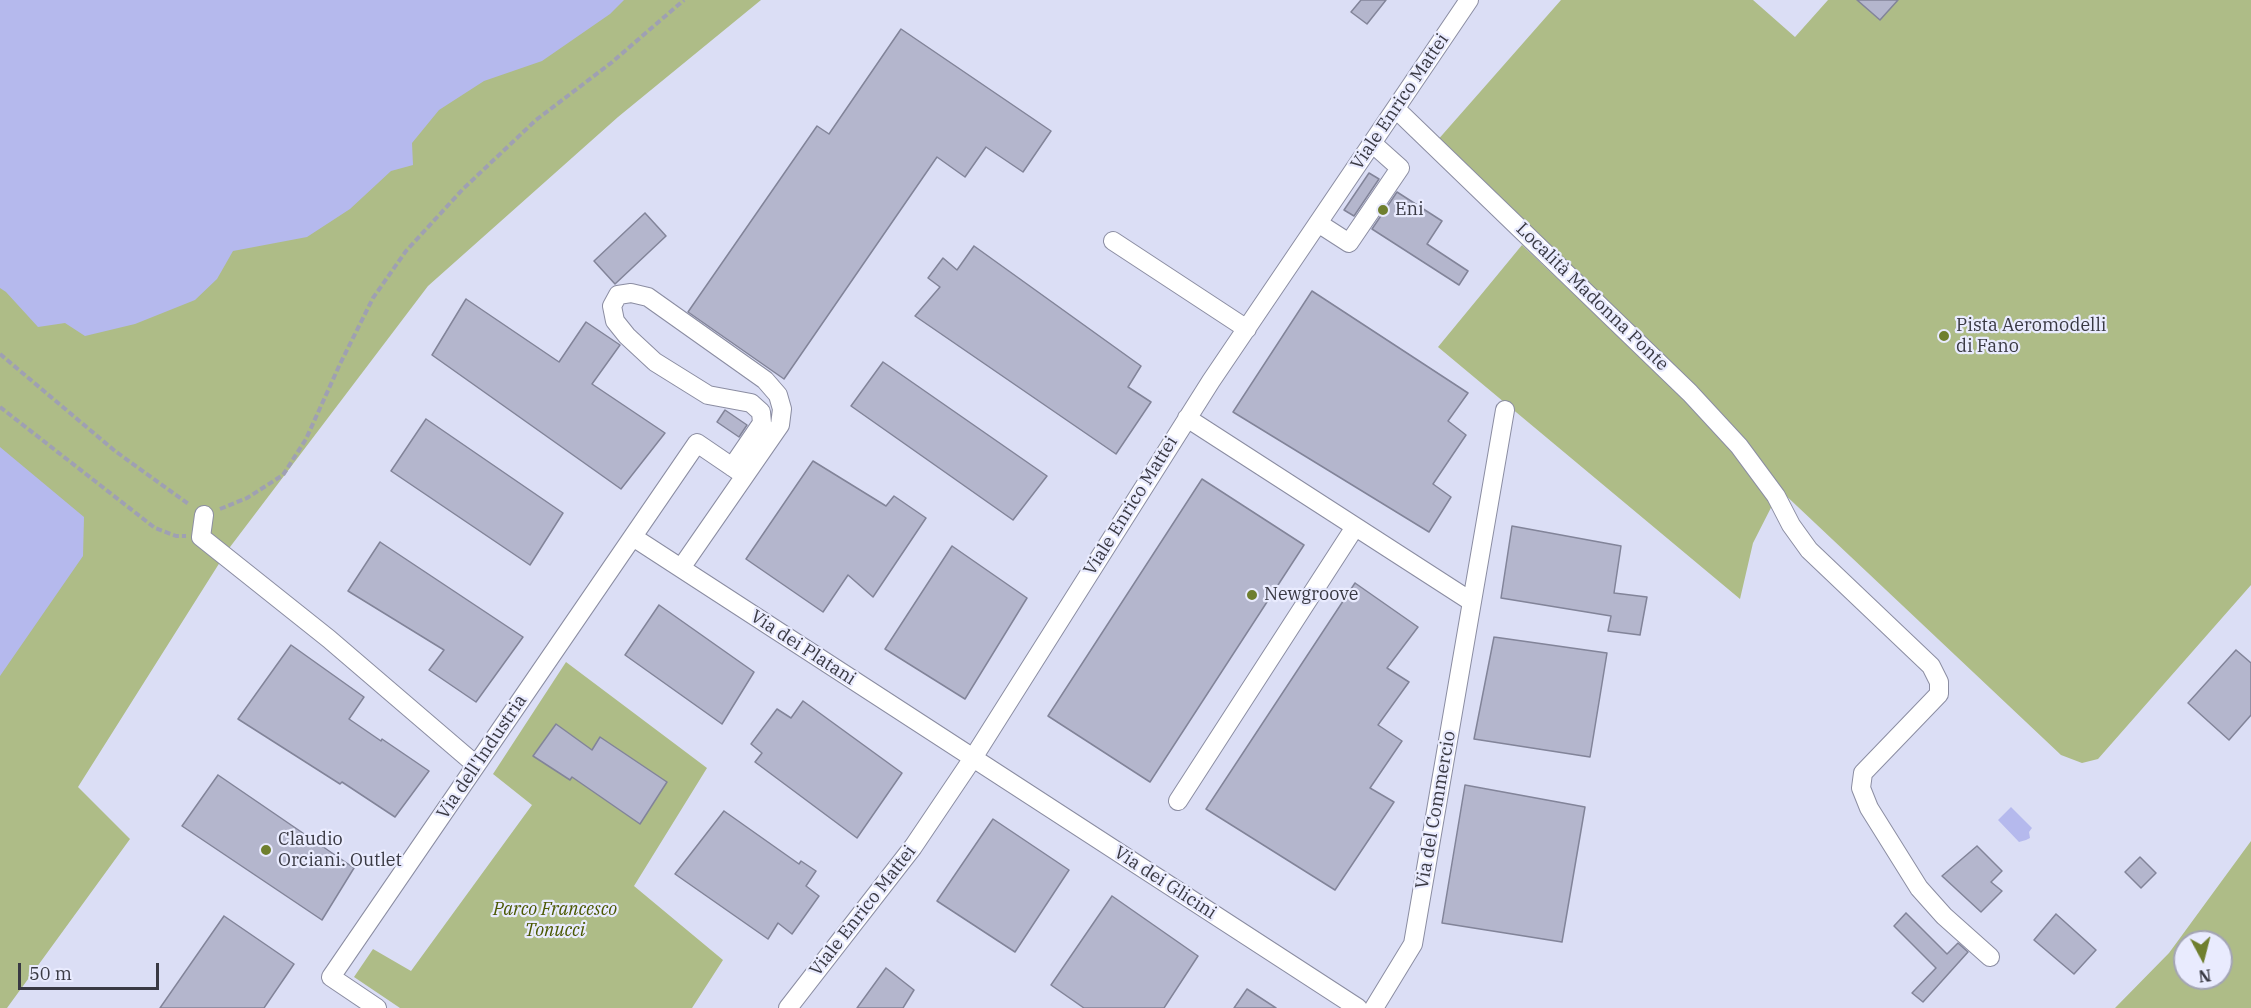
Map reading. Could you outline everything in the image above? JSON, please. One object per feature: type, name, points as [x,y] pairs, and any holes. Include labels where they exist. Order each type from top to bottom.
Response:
[{"type":"street","name":"Viale Enrico Mattei","points":[[788,1008],[913,847],[973,758],[1186,418],[1469,0]]},
{"type":"street","name":"Località Madonna Ponte","points":[[1396,109],[1690,393],[1739,446],[1776,496],[1791,525],[1809,550],[1931,666],[1939,682],[1939,693],[1863,773],[1861,788],[1869,808],[1919,888],[1944,916],[1990,957]]},
{"type":"street","points":[[1318,223],[1349,243],[1400,168],[1372,143]]},
{"type":"street","points":[[1113,241],[1246,329]]},
{"type":"street","points":[[681,568],[738,471],[762,423],[761,411],[751,403],[708,395],[655,362],[627,336],[615,321],[612,306],[618,296],[631,293],[648,297],[765,380],[778,395],[782,409],[780,425],[738,471]]},
{"type":"street","name":"Via del Commercio","points":[[1374,1008],[1413,944],[1505,410]]},
{"type":"street","points":[[1186,418],[1472,602]]},
{"type":"street","name":"Via dell'Industria","points":[[377,1008],[331,977],[697,443],[738,471]]},
{"type":"street","points":[[204,515],[201,537],[329,639],[476,765]]},
{"type":"street","points":[[1178,801],[1355,527]]},
{"type":"street","name":"Via dei Platani","points":[[633,537],[973,758]]},
{"type":"street","name":"Via dei Glicini","points":[[973,758],[1358,1008]]},
{"type":"path","points":[[0,354],[115,451],[204,515],[247,498],[283,475],[306,439],[373,298],[406,251],[449,205],[536,120],[611,63],[684,0]]},
{"type":"path","points":[[0,407],[155,528],[176,536],[201,537]]},
{"type":"green space","points":[[0,0],[761,0],[618,117],[428,286],[227,551],[78,787],[130,839],[7,1008],[0,1008]]},
{"type":"green space","name":"Pista Aeromodelli di Fano","points":[[1561,0],[1753,0],[1795,37],[1828,0],[2251,0],[2251,585],[2098,759],[2082,763],[2061,755],[1780,490],[1753,543],[1740,599],[1438,347],[1522,245],[1774,484],[1436,142]]},
{"type":"green space","name":"Parco Francesco Tonucci","points":[[566,662],[707,768],[634,886],[723,960],[692,1008],[400,1008],[354,977],[373,949],[411,971],[532,805],[493,774]]},
{"type":"green space","points":[[2251,841],[2251,1008],[2115,1008],[2173,948],[2173,990],[2233,990],[2233,930],[2186,930]]},
{"type":"water","points":[[0,0],[624,0],[610,14],[542,61],[484,81],[439,110],[412,143],[413,165],[391,171],[350,209],[307,237],[233,251],[217,279],[195,300],[135,324],[85,336],[65,323],[38,327],[0,288]]},
{"type":"water","points":[[0,447],[84,517],[83,556],[0,676]]},
{"type":"water","points":[[2011,807],[2032,828],[2029,832],[2030,838],[2019,842],[1998,820]]},
{"type":"building","points":[[1361,0],[1386,0],[1367,24],[1351,12]]},
{"type":"building","points":[[1857,0],[1898,0],[1880,20]]},
{"type":"building","points":[[901,29],[1051,131],[1023,172],[986,147],[965,177],[937,157],[784,379],[688,312],[817,126],[829,134]]},
{"type":"building","points":[[1369,173],[1379,179],[1354,216],[1344,210]]},
{"type":"building","points":[[1397,192],[1442,221],[1427,244],[1468,271],[1459,285],[1372,229]]},
{"type":"building","points":[[645,213],[666,236],[615,284],[594,261]]},
{"type":"building","points":[[974,246],[1141,366],[1128,387],[1151,402],[1116,454],[915,316],[940,287],[928,278],[943,258],[957,270]]},
{"type":"building","points":[[1312,291],[1468,393],[1448,421],[1466,435],[1433,484],[1451,497],[1429,532],[1233,412]]},
{"type":"building","points":[[466,299],[559,362],[586,322],[620,345],[592,384],[665,433],[621,489],[432,355]]},
{"type":"building","points":[[883,362],[1047,476],[1013,520],[851,406]]},
{"type":"building","points":[[725,410],[747,425],[739,437],[717,422]]},
{"type":"building","points":[[426,419],[563,513],[530,565],[391,471]]},
{"type":"building","points":[[813,461],[886,506],[894,496],[926,518],[873,597],[848,575],[823,612],[746,559]]},
{"type":"building","points":[[1202,479],[1304,545],[1150,782],[1048,716]]},
{"type":"building","points":[[1512,526],[1621,546],[1614,593],[1647,597],[1640,635],[1608,631],[1611,616],[1501,598]]},
{"type":"building","points":[[380,542],[523,637],[476,702],[429,670],[444,650],[348,591]]},
{"type":"building","points":[[952,546],[1027,598],[965,699],[885,649]]},
{"type":"building","points":[[1355,583],[1418,627],[1387,668],[1409,682],[1378,725],[1402,741],[1370,788],[1394,802],[1335,890],[1206,809]]},
{"type":"building","points":[[659,605],[754,672],[722,724],[625,655]]},
{"type":"building","points":[[1494,637],[1607,653],[1590,757],[1474,739]]},
{"type":"building","points":[[291,645],[364,697],[349,719],[429,771],[395,817],[238,719]]},
{"type":"building","points":[[2236,650],[2251,663],[2251,715],[2229,740],[2188,703]]},
{"type":"building","points":[[803,701],[902,773],[857,838],[755,762],[762,753],[751,744],[777,709],[791,718]]},
{"type":"building","points":[[556,724],[592,750],[600,737],[667,782],[640,824],[572,777],[570,780],[533,756]]},
{"type":"building","points":[[218,775],[354,868],[322,920],[182,826]]},
{"type":"building","points":[[1465,785],[1585,807],[1562,942],[1442,923]]},
{"type":"building","points":[[724,811],[799,864],[801,861],[816,871],[806,886],[819,896],[792,934],[778,923],[768,939],[675,874]]},
{"type":"building","points":[[993,819],[1069,870],[1015,952],[937,901]]},
{"type":"building","points":[[1977,846],[2002,871],[1991,882],[2002,891],[1981,912],[1942,876]]},
{"type":"building","points":[[2140,857],[2156,873],[2141,888],[2125,872]]},
{"type":"building","points":[[1112,896],[1198,956],[1164,1008],[1084,1008],[1051,985]]},
{"type":"building","points":[[1906,913],[1947,954],[1958,943],[1968,952],[1923,1002],[1912,993],[1936,968],[1894,926]]},
{"type":"building","points":[[2056,914],[2096,950],[2074,974],[2034,940]]},
{"type":"building","points":[[224,916],[294,964],[264,1008],[160,1008]]},
{"type":"building","points":[[886,968],[914,990],[903,1008],[857,1008]]},
{"type":"building","points":[[1247,989],[1276,1008],[1234,1008]]},
{"type":"place","name":"Eni","points":[[1383,210]]},
{"type":"place","name":"Pista Aeromodelli di Fano","points":[[1944,336]]},
{"type":"place","name":"Newgroove","points":[[1252,595]]},
{"type":"place","name":"Claudio Orciani. Outlet","points":[[266,850]]}]
